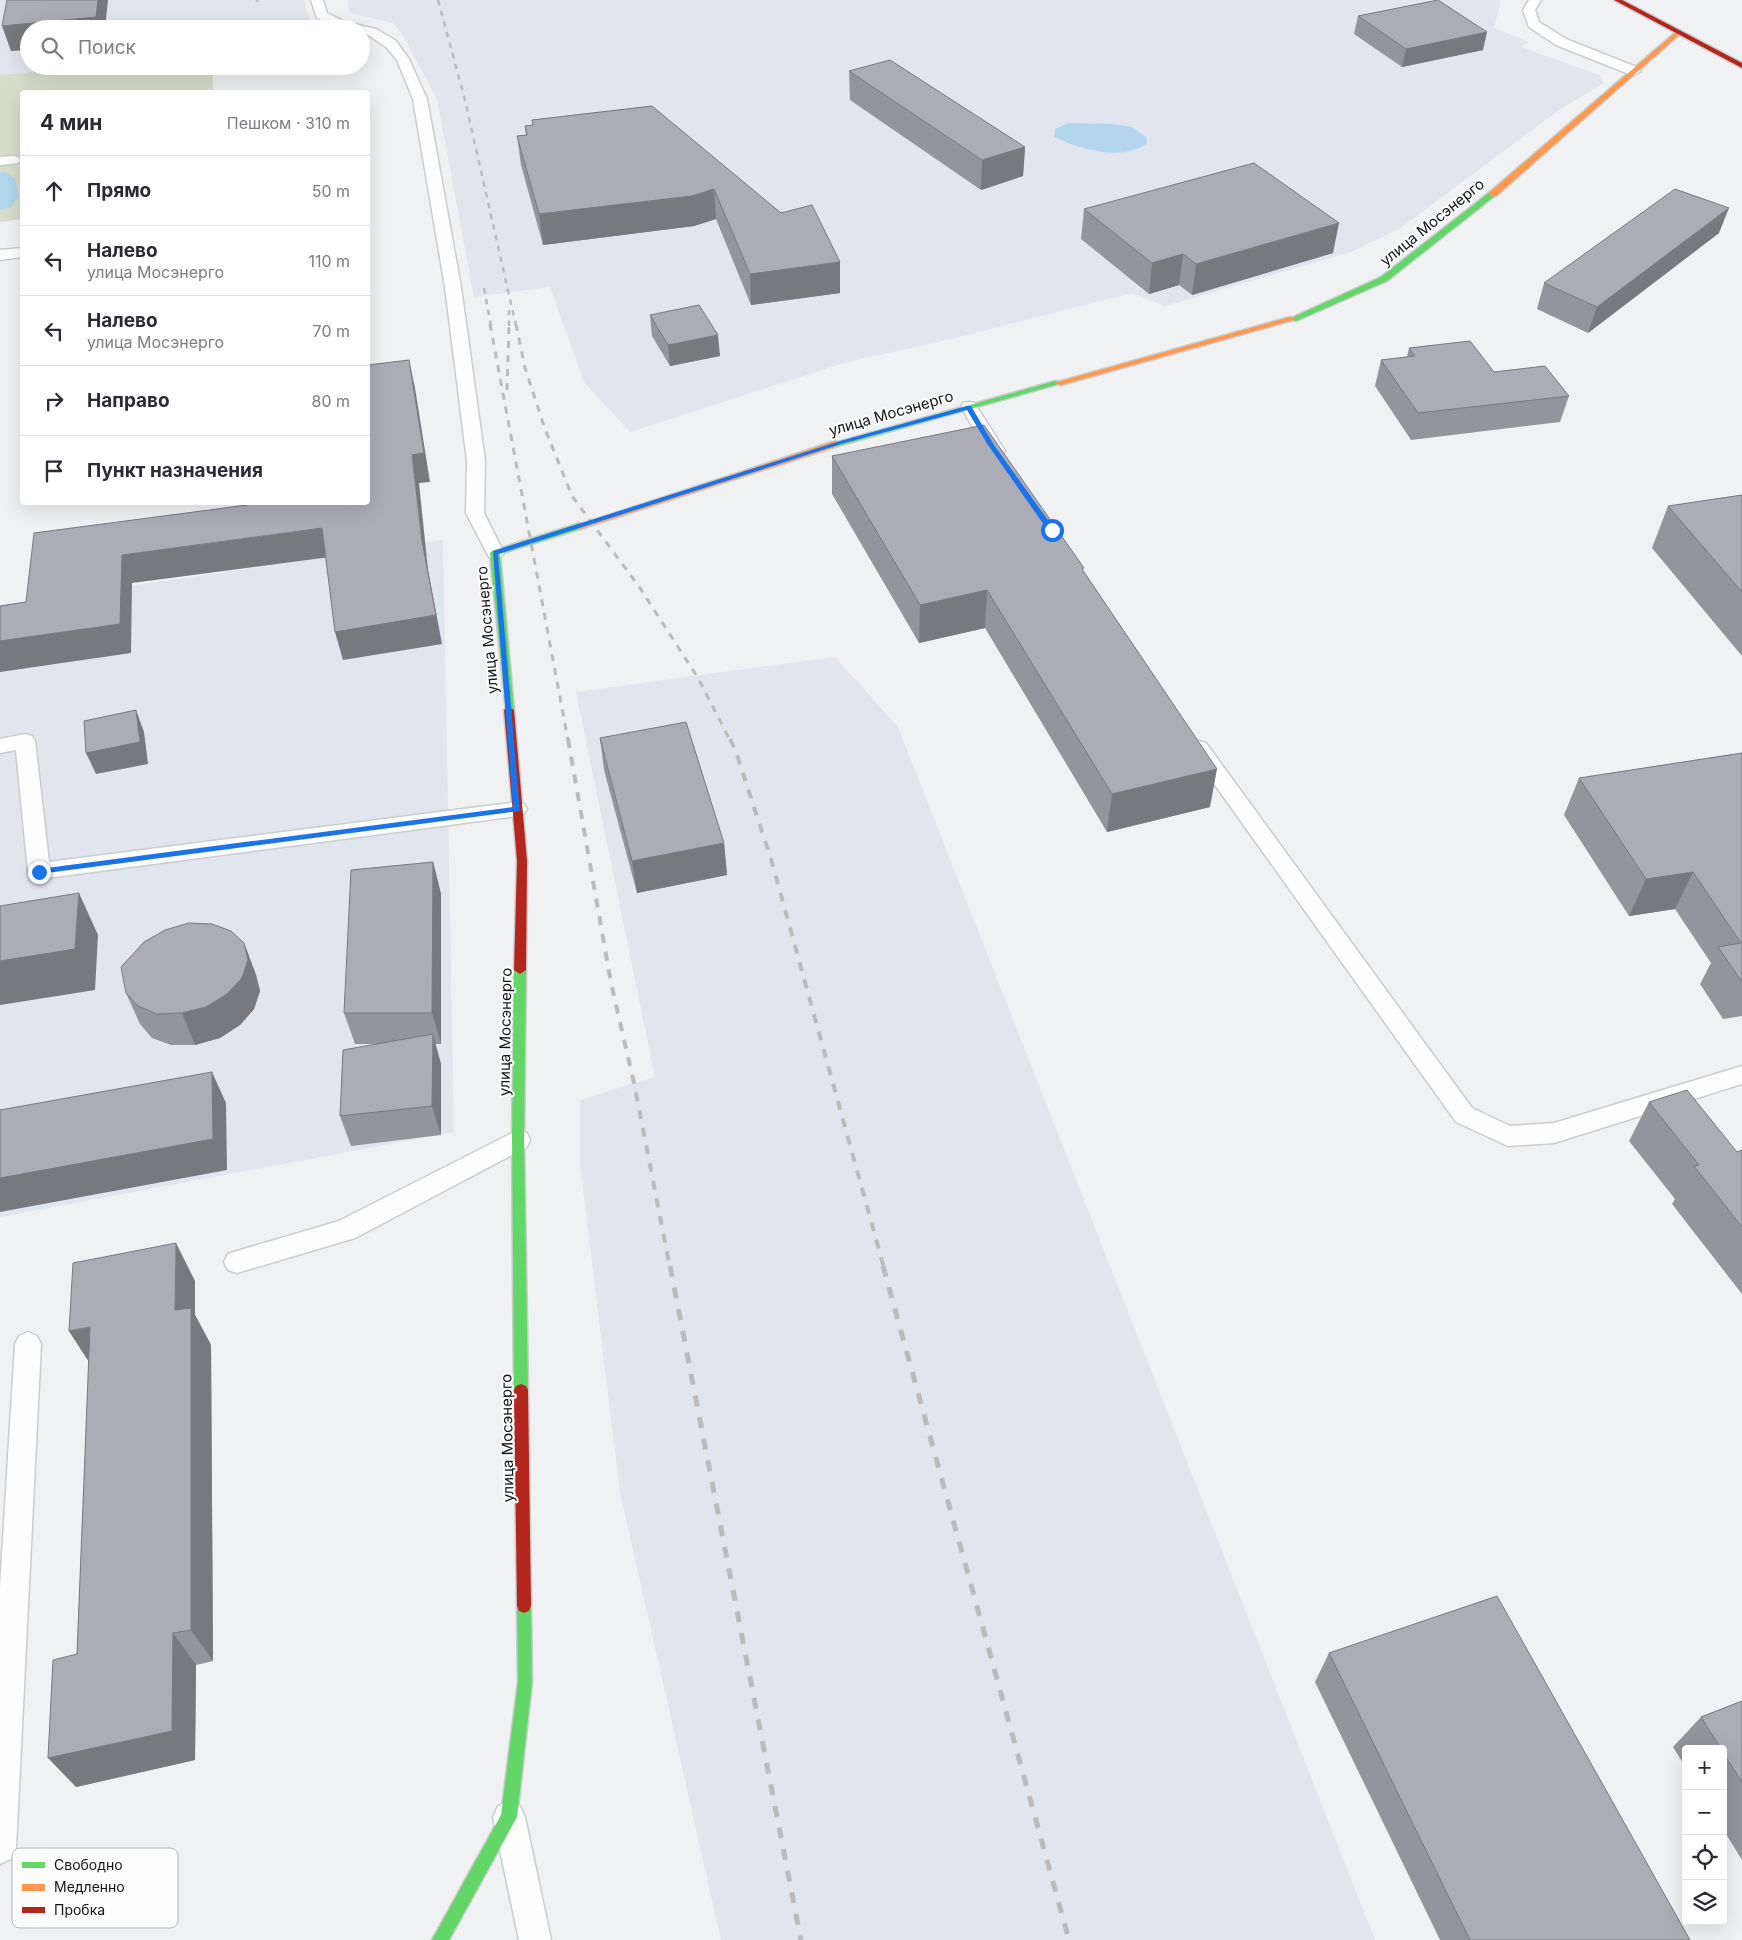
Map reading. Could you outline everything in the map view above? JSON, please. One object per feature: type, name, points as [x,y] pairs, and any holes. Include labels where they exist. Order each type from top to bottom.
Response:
[{"type":"street","points":[[1616,0],[1742,66]]},
{"type":"street","name":"улица Мосэнерго","points":[[440,1940],[509,1817],[525,1682],[518,1140],[522,861],[495,553],[842,442],[1293,319],[1384,279],[1469,214],[1678,33]]},
{"type":"lane","points":[[317,0],[320,15],[330,20]]},
{"type":"lane","points":[[1535,0],[1529,10],[1533,24],[1561,42],[1634,71]]},
{"type":"lane","points":[[370,32],[391,44],[403,59],[420,99],[454,288],[476,461],[475,513],[495,553]]},
{"type":"lane","points":[[0,255],[20,253]]},
{"type":"lane","points":[[969,407],[1008,468]]},
{"type":"lane","points":[[1189,733],[1228,790],[1464,1115],[1508,1136],[1554,1133],[1742,1075]]},
{"type":"lane","points":[[0,746],[25,741],[39,872],[517,809]]},
{"type":"lane","points":[[237,1262],[346,1230],[518,1140]]},
{"type":"lane","points":[[0,1848],[28,1344]]},
{"type":"lane","points":[[509,1817],[535,1940]]},
{"type":"shaded area","points":[[0,0],[304,0],[310,20],[20,20],[20,73],[0,75]]},
{"type":"shaded area","points":[[347,0],[1501,0],[1494,28],[1529,42],[1521,47],[1599,75],[1604,83],[1559,110],[1399,229],[1351,252],[1165,306],[1132,293],[947,340],[847,362],[630,432],[584,382],[550,287],[474,297],[437,99],[402,34],[393,23],[350,13]]},
{"type":"shaded area","points":[[443,540],[454,1132],[0,1217],[0,605]]},
{"type":"shaded area","points":[[835,657],[898,727],[1375,1940],[721,1940],[620,1492],[580,1164],[580,1100],[655,1077],[576,692]]},
{"type":"green space","points":[[20,73],[20,75],[213,75],[213,90],[20,90],[20,219],[0,222],[0,75]]},
{"type":"water","points":[[1068,123],[1112,124],[1132,127],[1146,137],[1147,143],[1137,149],[1114,153],[1082,148],[1054,137],[1055,129]]},
{"type":"water","points":[[0,172],[5,172],[15,179],[19,197],[11,207],[0,210]]},
{"type":"building","points":[[7,0],[98,0],[96,17],[65,20],[20,20],[20,24],[2,26]]},
{"type":"building","points":[[1438,0],[1487,32],[1406,49],[1358,16]]},
{"type":"building","points":[[890,60],[1025,147],[982,160],[849,71]]},
{"type":"building","points":[[652,106],[781,213],[812,205],[840,262],[750,274],[714,189],[692,196],[539,214],[517,136],[527,135],[525,126],[533,125],[532,120]]},
{"type":"building","points":[[1254,163],[1339,223],[1196,264],[1183,254],[1152,263],[1084,209]]},
{"type":"building","points":[[1675,189],[1729,208],[1597,307],[1544,283]]},
{"type":"building","points":[[699,305],[718,335],[668,345],[650,315]]},
{"type":"building","points":[[1470,341],[1494,372],[1545,366],[1569,396],[1418,413],[1381,360],[1415,356],[1409,348]]},
{"type":"building","points":[[409,360],[424,453],[412,455],[422,541],[436,615],[335,632],[322,528],[122,555],[120,624],[0,641],[0,606],[26,602],[34,533],[247,505],[370,505],[370,365]]},
{"type":"building","points":[[984,425],[1084,568],[1082,569],[1217,769],[1112,794],[987,590],[920,605],[832,456]]},
{"type":"building","points":[[1742,495],[1742,592],[1668,506]]},
{"type":"building","points":[[136,710],[140,742],[86,753],[84,721]]},
{"type":"building","points":[[686,722],[724,843],[632,861],[600,738]]},
{"type":"building","points":[[1742,753],[1742,982],[1718,947],[1741,943],[1693,872],[1646,879],[1579,778]]},
{"type":"building","points":[[433,862],[432,1013],[344,1013],[351,870]]},
{"type":"building","points":[[79,893],[75,949],[0,961],[0,906]]},
{"type":"building","points":[[189,923],[212,924],[231,931],[244,943],[248,960],[242,978],[227,994],[206,1007],[182,1013],[157,1014],[138,1006],[126,993],[121,967],[144,942],[165,930]]},
{"type":"building","points":[[433,1034],[432,1106],[340,1116],[343,1050]]},
{"type":"building","points":[[212,1072],[213,1139],[0,1178],[0,1110]]},
{"type":"building","points":[[1687,1090],[1737,1152],[1742,1150],[1742,1227],[1694,1166],[1699,1165],[1649,1102]]},
{"type":"building","points":[[176,1243],[175,1310],[191,1308],[191,1630],[173,1633],[172,1731],[48,1758],[53,1660],[77,1654],[90,1327],[69,1331],[73,1263]]},
{"type":"building","points":[[1497,1596],[1690,1940],[1470,1940],[1329,1653]]},
{"type":"building","points":[[1742,1701],[1742,1782],[1727,1759],[1727,1745],[1718,1745],[1701,1717]]},
{"type":"railway","points":[[438,0],[465,100],[516,326]]},
{"type":"railway","points":[[484,288],[491,326]]},
{"type":"railway","points":[[509,310],[509,324]]},
{"type":"railway","points":[[490,324],[568,740]]},
{"type":"railway","points":[[507,390],[509,324]]},
{"type":"railway","points":[[516,324],[525,368],[545,429],[572,496],[640,588],[698,678],[730,740]]},
{"type":"railway","points":[[568,739],[611,983],[634,1083],[670,1268]]},
{"type":"railway","points":[[730,739],[771,859],[884,1268]]},
{"type":"railway","points":[[670,1266],[801,1940]]},
{"type":"railway","points":[[883,1266],[1069,1940]]},
{"type":"traffic: fast","points":[[1293,319],[1384,279],[1493,194]]},
{"type":"traffic: fast","points":[[835,444],[1058,383]]},
{"type":"traffic: fast","points":[[509,710],[495,553],[580,526]]},
{"type":"traffic: fast","points":[[520,970],[518,1140],[521,1390]]},
{"type":"traffic: fast","points":[[440,1940],[509,1817],[525,1682],[524,1606]]},
{"type":"traffic: slow","points":[[1493,194],[1678,33]]},
{"type":"traffic: slow","points":[[1058,383],[1293,319]]},
{"type":"traffic: slow","points":[[580,526],[835,444]]},
{"type":"traffic: jam","points":[[1617,0],[1742,66]]},
{"type":"traffic: jam","points":[[509,710],[522,861],[520,970]]},
{"type":"traffic: jam","points":[[521,1390],[524,1606]]},
{"type":"route","points":[[39,872],[517,809],[495,553],[842,442],[969,407],[991,445],[1052,530]]}]
